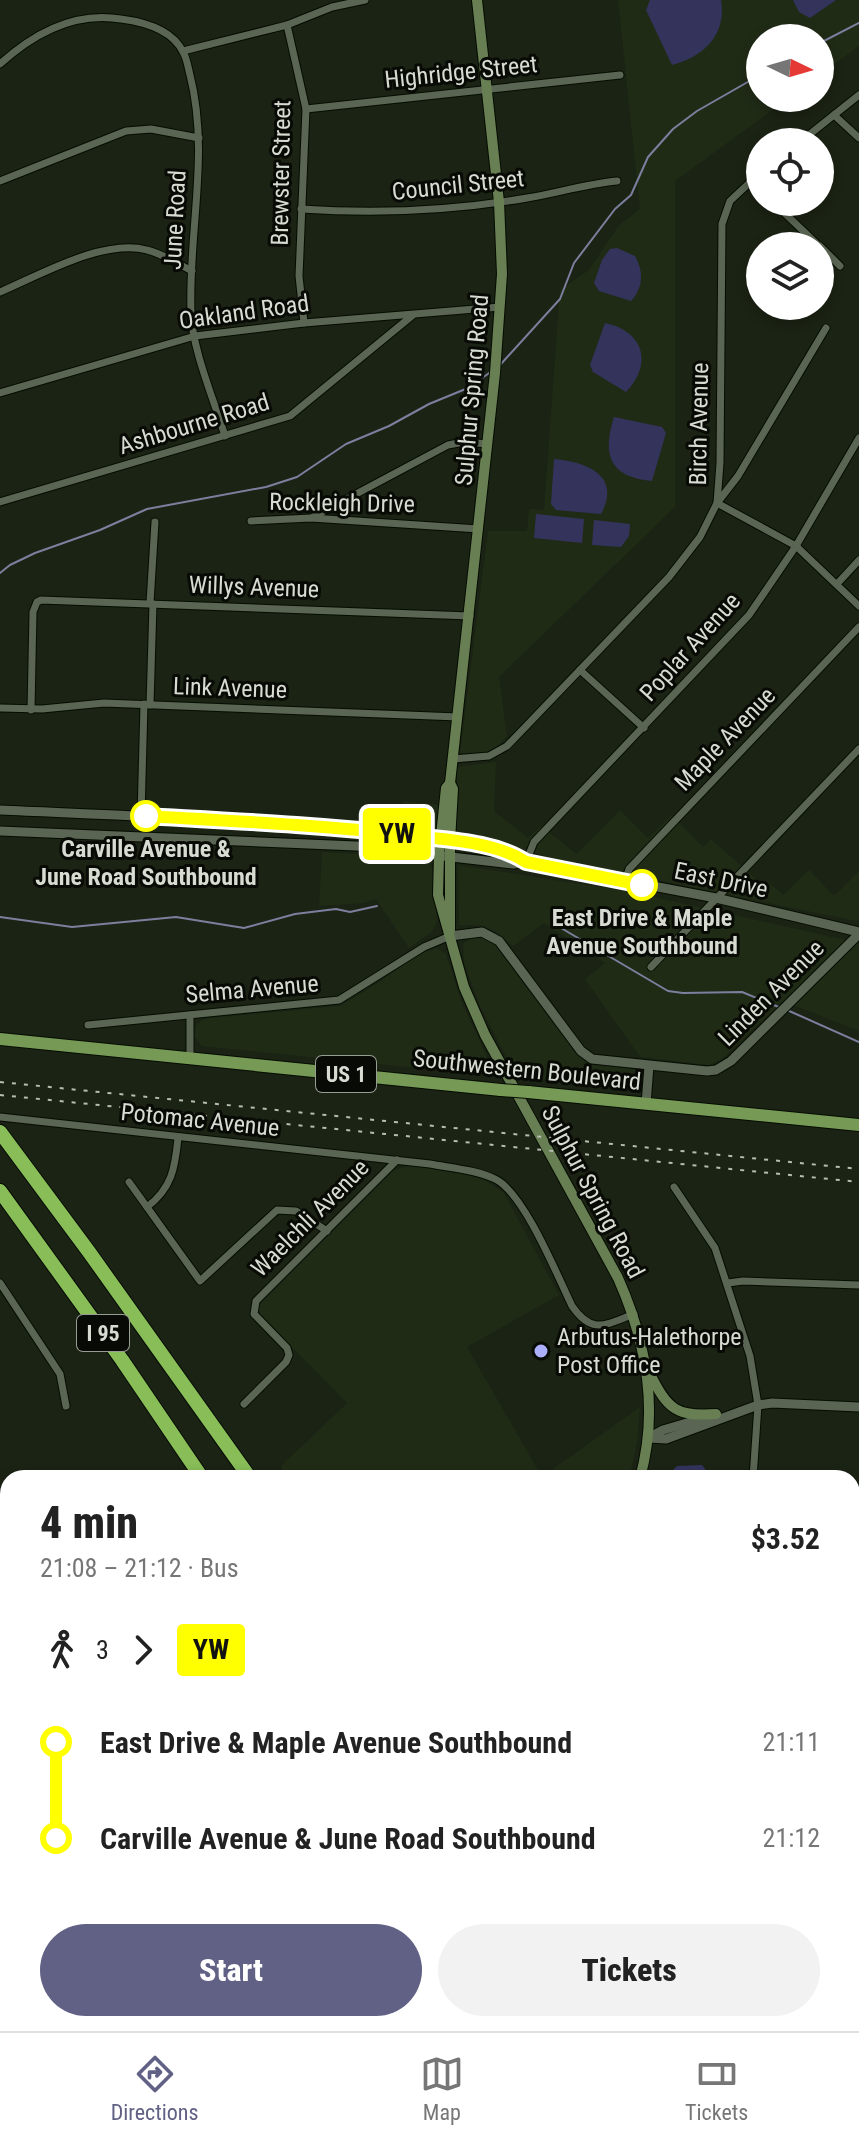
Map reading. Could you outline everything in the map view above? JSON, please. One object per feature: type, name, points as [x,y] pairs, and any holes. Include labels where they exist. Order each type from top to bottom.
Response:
[{"type":"highway","name":"I 95","points":[[0,1132],[244,1470]]},
{"type":"highway","name":"I 95","points":[[0,1191],[197,1470]]},
{"type":"main road","name":"Sulphur Spring Road","points":[[477,0],[499,202],[500,307],[470,616],[450,783],[446,788],[444,855],[450,936],[472,1008],[618,1278],[634,1314],[646,1366],[648,1438],[642,1470]]},
{"type":"main road","name":"Southwestern Boulevard","points":[[0,1039],[859,1125]]},
{"type":"main road","points":[[646,1366],[660,1395],[672,1407],[688,1415],[716,1414]]},
{"type":"street","points":[[0,64],[21,45],[40,34],[77,20],[97,17],[149,25],[164,31],[183,51],[287,25],[332,7],[365,0]]},
{"type":"street","name":"Brewster Street","points":[[287,25],[306,109],[299,276],[304,323]]},
{"type":"street","name":"June Road","points":[[183,51],[198,111],[199,138],[191,310],[195,336],[225,436]]},
{"type":"street","name":"Highridge Street","points":[[306,109],[620,75]]},
{"type":"street","points":[[818,128],[859,95]]},
{"type":"street","points":[[834,115],[859,138]]},
{"type":"street","points":[[0,181],[126,131],[151,129],[199,138]]},
{"type":"street","name":"Council Street","points":[[301,209],[389,213],[499,202],[586,184],[617,181]]},
{"type":"street","name":"Birch Avenue","points":[[453,759],[478,759],[499,752],[519,735],[688,554],[711,517],[717,503],[720,463],[722,224],[730,201],[746,185]]},
{"type":"street","points":[[788,216],[805,232]]},
{"type":"street","points":[[0,292],[91,254],[120,247],[146,249],[192,271]]},
{"type":"street","points":[[834,260],[840,266]]},
{"type":"street","name":"Oakland Road","points":[[0,393],[195,336],[304,323],[500,307]]},
{"type":"street","name":"Ashbourne Road","points":[[0,502],[290,416],[415,313]]},
{"type":"street","points":[[826,328],[738,476],[717,503],[796,546],[859,606]]},
{"type":"street","name":"Poplar Avenue","points":[[526,862],[534,842],[728,640],[773,582],[859,438]]},
{"type":"street","points":[[311,518],[448,445],[464,442],[488,444]]},
{"type":"street","name":"Rockleigh Drive","points":[[251,521],[311,518],[479,529]]},
{"type":"street","points":[[141,816],[155,522]]},
{"type":"street","points":[[837,584],[859,560]]},
{"type":"street","name":"Willys Avenue","points":[[31,710],[33,612],[37,602],[48,599],[470,616]]},
{"type":"street","name":"Maple Avenue","points":[[625,881],[629,869],[859,627]]},
{"type":"street","points":[[580,670],[644,728]]},
{"type":"street","name":"Link Avenue","points":[[0,708],[31,710],[104,703],[458,717]]},
{"type":"street","points":[[651,967],[859,749]]},
{"type":"street","name":"East Drive","points":[[0,810],[357,830],[445,840],[517,856],[526,862]]},
{"type":"street","points":[[232,840],[233,821]]},
{"type":"street","name":"East Drive","points":[[0,831],[356,846],[513,864],[526,862],[716,898],[859,933]]},
{"type":"street","points":[[450,936],[482,932],[499,941],[586,1056],[600,1061],[649,1066],[646,1104]]},
{"type":"street","name":"Linden Avenue","points":[[649,1066],[716,1070],[731,1061],[859,933]]},
{"type":"street","name":"Selma Avenue","points":[[88,1025],[339,1000],[424,947],[450,936]]},
{"type":"street","points":[[190,1015],[190,1059]]},
{"type":"street","name":"Potomac Avenue","points":[[0,1117],[397,1160]]},
{"type":"street","points":[[147,1207],[158,1199],[171,1180],[178,1138]]},
{"type":"street","name":"Waelchli Avenue","points":[[244,1404],[286,1362],[289,1355],[287,1348],[254,1314],[256,1301],[397,1160],[480,1174],[504,1184],[519,1204],[582,1320],[593,1325],[604,1325],[634,1314]]},
{"type":"street","points":[[129,1182],[200,1281],[277,1210],[296,1211],[327,1231]]},
{"type":"street","points":[[674,1187],[715,1248],[755,1375],[758,1405],[754,1470]]},
{"type":"street","points":[[0,1283],[60,1374],[66,1406]]},
{"type":"street","points":[[728,1283],[859,1285]]},
{"type":"street","points":[[648,1438],[666,1439],[758,1405],[859,1407]]},
{"type":"street","points":[[648,1438],[663,1430],[716,1414],[730,1414]]},
{"type":"shaded area","points":[[618,0],[859,0],[859,46],[834,65],[834,24],[746,24],[746,112],[770,112],[675,181],[675,507],[499,677],[507,736],[487,752],[472,755],[460,753],[488,531],[527,531],[529,509],[544,510],[560,290],[589,270],[619,225],[640,209]]},
{"type":"shaded area","points":[[650,0],[721,0],[722,13],[716,34],[703,50],[672,65],[646,10]]},
{"type":"shaded area","points":[[793,0],[836,0],[810,18],[799,12]]},
{"type":"shaded area","points":[[617,248],[635,256],[640,268],[640,285],[631,301],[599,291],[594,283],[602,260],[610,249]]},
{"type":"shaded area","points":[[605,323],[629,333],[640,350],[640,371],[626,392],[593,372],[590,365]]},
{"type":"shaded area","points":[[614,417],[662,427],[666,433],[652,481],[626,475],[612,462],[609,442]]},
{"type":"shaded area","points":[[554,459],[588,467],[604,480],[606,501],[601,514],[556,510],[551,504]]},
{"type":"shaded area","points":[[536,514],[584,519],[582,543],[534,538]]},
{"type":"shaded area","points":[[594,520],[630,524],[629,536],[621,547],[592,545]]},
{"type":"shaded area","points":[[496,762],[494,811],[528,838],[541,826],[577,854],[620,810],[648,838],[672,815],[703,847],[711,839],[763,885],[768,882],[783,895],[809,870],[834,896],[859,871],[859,918],[856,921],[555,859],[456,834],[457,767]]},
{"type":"shaded area","points":[[403,801],[439,805],[436,830],[400,827]]},
{"type":"shaded area","points":[[322,852],[381,855],[430,863],[434,873],[437,921],[432,932],[409,948],[376,899],[365,903],[319,906]]},
{"type":"shaded area","points":[[458,865],[632,892],[859,943],[859,1031],[783,1001],[721,1060],[709,1065],[640,1057],[585,979],[605,963],[544,923],[513,946],[493,930],[478,925],[459,925]]},
{"type":"shaded area","points":[[474,936],[497,944],[576,1054],[591,1064],[634,1069],[642,1075],[622,1089],[516,1076],[479,1004],[464,963],[463,944]]},
{"type":"shaded area","points":[[437,948],[446,954],[462,1003],[496,1076],[202,1046],[194,1036],[196,1026],[209,1018],[340,1006],[420,953]]},
{"type":"shaded area","points":[[414,1165],[460,1171],[480,1177],[504,1193],[559,1295],[467,1347],[538,1470],[282,1470],[281,1466],[347,1403],[260,1315],[258,1305],[394,1170]]},
{"type":"shaded area","points":[[640,1407],[631,1470],[552,1470]]},
{"type":"shaded area","points":[[702,1465],[706,1470],[673,1470],[677,1466]]},
{"type":"waterway","points":[[834,36],[859,23]]},
{"type":"waterway","points":[[500,365],[560,299],[574,263],[615,209],[631,195],[648,157],[673,129],[697,111],[746,83]]},
{"type":"waterway","points":[[0,573],[35,553],[147,509],[266,487],[297,477],[346,444],[468,388],[492,371]]},
{"type":"waterway","points":[[0,917],[72,927],[176,917],[244,928],[295,914],[336,909],[350,912],[377,906]]},
{"type":"waterway","points":[[561,928],[668,991],[742,992],[781,1008]]},
{"type":"waterway","points":[[787,1010],[859,1042]]},
{"type":"railway","points":[[0,1082],[859,1169]]},
{"type":"railway","points":[[0,1095],[859,1182]]},
{"type":"bus line","name":"YW","points":[[146,816],[276,823],[440,839],[517,856],[526,862],[642,885]]},
{"type":"place","name":"Carville Avenue & June Road Southbound","points":[[146,816]]},
{"type":"place","name":"East Drive & Maple Avenue Southbound","points":[[642,885]]},
{"type":"place","name":"Arbutus-Halethorpe Post Office","points":[[541,1351]]}]
